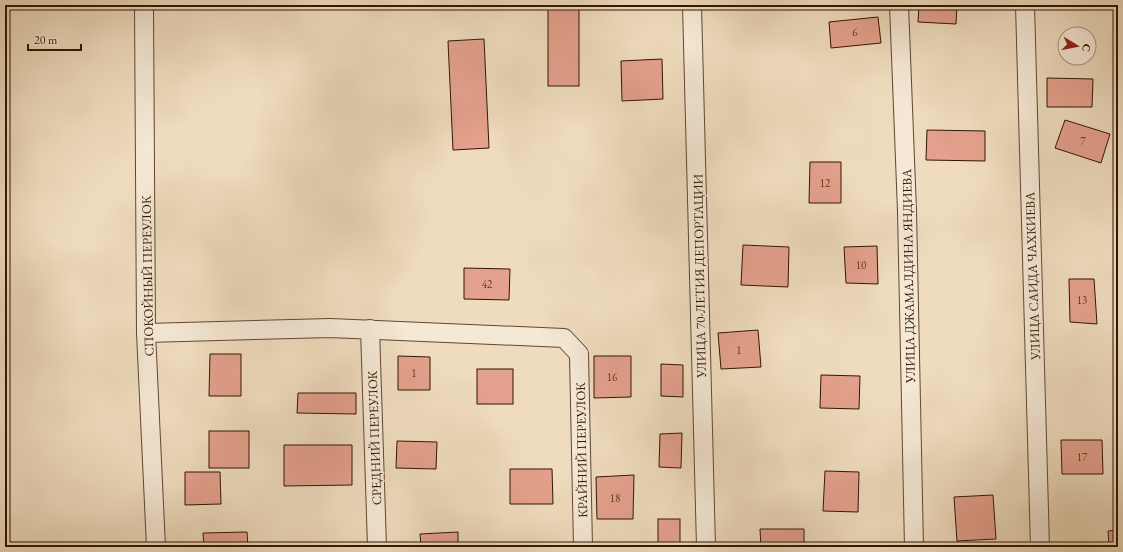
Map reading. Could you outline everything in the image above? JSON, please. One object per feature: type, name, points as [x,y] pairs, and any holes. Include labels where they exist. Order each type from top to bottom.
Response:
[{"type":"street","name":"СПОКОЙНЫЙ ПЕРЕУЛОК","points":[[144,5],[146,333],[156,547]]},
{"type":"street","name":"УЛИЦА 70-ЛЕТИЯ ДЕПОРТАЦИИ","points":[[692,5],[706,547]]},
{"type":"street","name":"УЛИЦА ДЖАМАЛДИНА ЯНДИЕВА","points":[[899,5],[907,211],[914,547]]},
{"type":"street","name":"УЛИЦА САИДА ЧАХКИЕВА","points":[[1024,5],[1040,547]]},
{"type":"street","points":[[146,333],[330,328],[370,329]]},
{"type":"street","name":"КРАЙНИЙ ПЕРЕУЛОК","points":[[370,329],[564,338],[579,354],[583,547]]},
{"type":"street","name":"СРЕДНИЙ ПЕРЕУЛОК","points":[[370,329],[377,547]]},
{"type":"building","points":[[548,5],[579,5],[579,86],[548,86]]},
{"type":"building","points":[[919,5],[957,5],[956,24],[918,22]]},
{"type":"building","points":[[878,17],[881,43],[831,48],[829,22]]},
{"type":"building","points":[[484,39],[489,148],[453,150],[448,41]]},
{"type":"building","points":[[662,59],[663,99],[622,101],[621,61]]},
{"type":"building","points":[[1047,78],[1093,79],[1092,107],[1047,107]]},
{"type":"building","points":[[1065,120],[1110,134],[1101,163],[1055,148]]},
{"type":"building","points":[[927,130],[985,131],[985,161],[926,160]]},
{"type":"building","points":[[810,162],[841,162],[841,203],[809,203]]},
{"type":"building","points":[[743,245],[789,247],[788,287],[741,285]]},
{"type":"building","points":[[877,246],[878,284],[846,283],[844,247]]},
{"type":"building","points":[[464,268],[510,269],[509,300],[464,299]]},
{"type":"building","points":[[1069,279],[1094,279],[1097,324],[1070,322]]},
{"type":"building","points":[[758,330],[761,367],[721,369],[718,333]]},
{"type":"building","points":[[210,354],[241,354],[241,396],[209,396]]},
{"type":"building","points":[[398,356],[430,357],[430,390],[398,390]]},
{"type":"building","points":[[594,356],[631,356],[631,397],[594,398]]},
{"type":"building","points":[[661,364],[683,365],[683,397],[661,396]]},
{"type":"building","points":[[477,369],[513,369],[513,404],[477,404]]},
{"type":"building","points":[[821,375],[860,376],[859,409],[820,408]]},
{"type":"building","points":[[298,393],[356,393],[356,414],[297,413]]},
{"type":"building","points":[[209,431],[249,431],[249,468],[209,468]]},
{"type":"building","points":[[682,433],[681,468],[659,467],[660,434]]},
{"type":"building","points":[[1061,440],[1102,440],[1103,474],[1062,474]]},
{"type":"building","points":[[397,441],[437,442],[436,469],[396,468]]},
{"type":"building","points":[[284,445],[352,445],[352,485],[284,486]]},
{"type":"building","points":[[510,469],[552,469],[553,504],[510,504]]},
{"type":"building","points":[[825,471],[859,472],[858,512],[823,511]]},
{"type":"building","points":[[185,472],[220,472],[221,504],[185,505]]},
{"type":"building","points":[[634,475],[633,519],[597,519],[596,477]]},
{"type":"building","points":[[993,495],[996,539],[957,541],[954,497]]},
{"type":"building","points":[[658,519],[680,519],[680,547],[658,547]]},
{"type":"building","points":[[760,529],[804,529],[804,547],[761,547]]},
{"type":"building","points":[[1118,530],[1118,547],[1109,547],[1108,531]]},
{"type":"building","points":[[247,532],[248,547],[204,547],[203,533]]},
{"type":"building","points":[[458,532],[458,547],[421,547],[420,534]]}]
